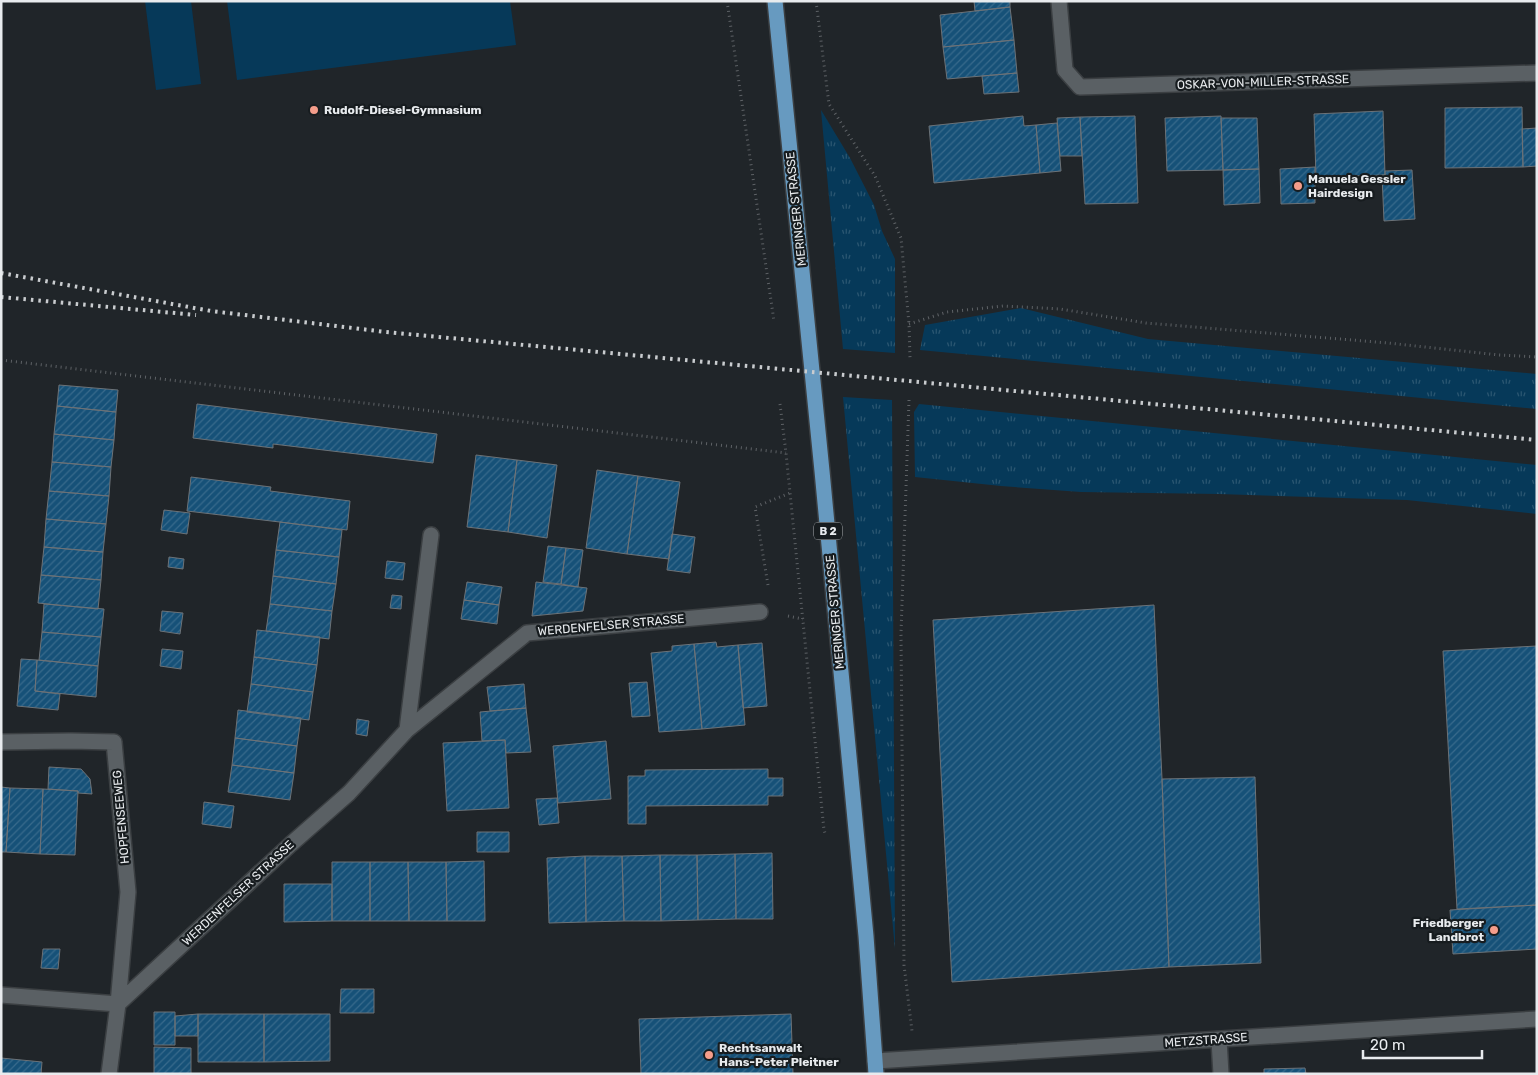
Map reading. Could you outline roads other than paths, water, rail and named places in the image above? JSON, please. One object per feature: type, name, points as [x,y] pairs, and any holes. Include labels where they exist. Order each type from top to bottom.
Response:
[{"type":"main road","name":"MERINGER STRASSE","points":[[775,1],[822,471],[866,936],[876,1068]]},
{"type":"street","name":"OSKAR-VON-MILLER-STRASSE","points":[[1059,1],[1065,70],[1080,87],[1537,73]]},
{"type":"street","points":[[407,730],[431,535]]},
{"type":"street","name":"WERDENFELSER STRASSE","points":[[118,1004],[349,793],[407,730],[527,633],[760,612]]},
{"type":"street","name":"HOPFENSEEWEG","points":[[1,742],[114,742],[128,892],[118,1004]]},
{"type":"street","points":[[1,995],[118,1004],[108,1074]]},
{"type":"street","name":"METZSTRASSE","points":[[876,1068],[916,1058],[1537,1019]]},
{"type":"street","points":[[1219,1040],[1221,1074]]},
{"type":"railway","points":[[1,273],[211,311],[386,332],[1537,440]]},
{"type":"railway","points":[[1,297],[196,315]]},
{"type":"place","name":"Rudolf-Diesel-Gymnasium","points":[[314,110]]},
{"type":"place","name":"Manuela Gessler Hairdesign","points":[[1298,186]]},
{"type":"place","name":"Friedberger Landbrot","points":[[1494,930]]},
{"type":"place","name":"Rechtsanwalt Hans-Peter Pleitner","points":[[709,1055]]}]
